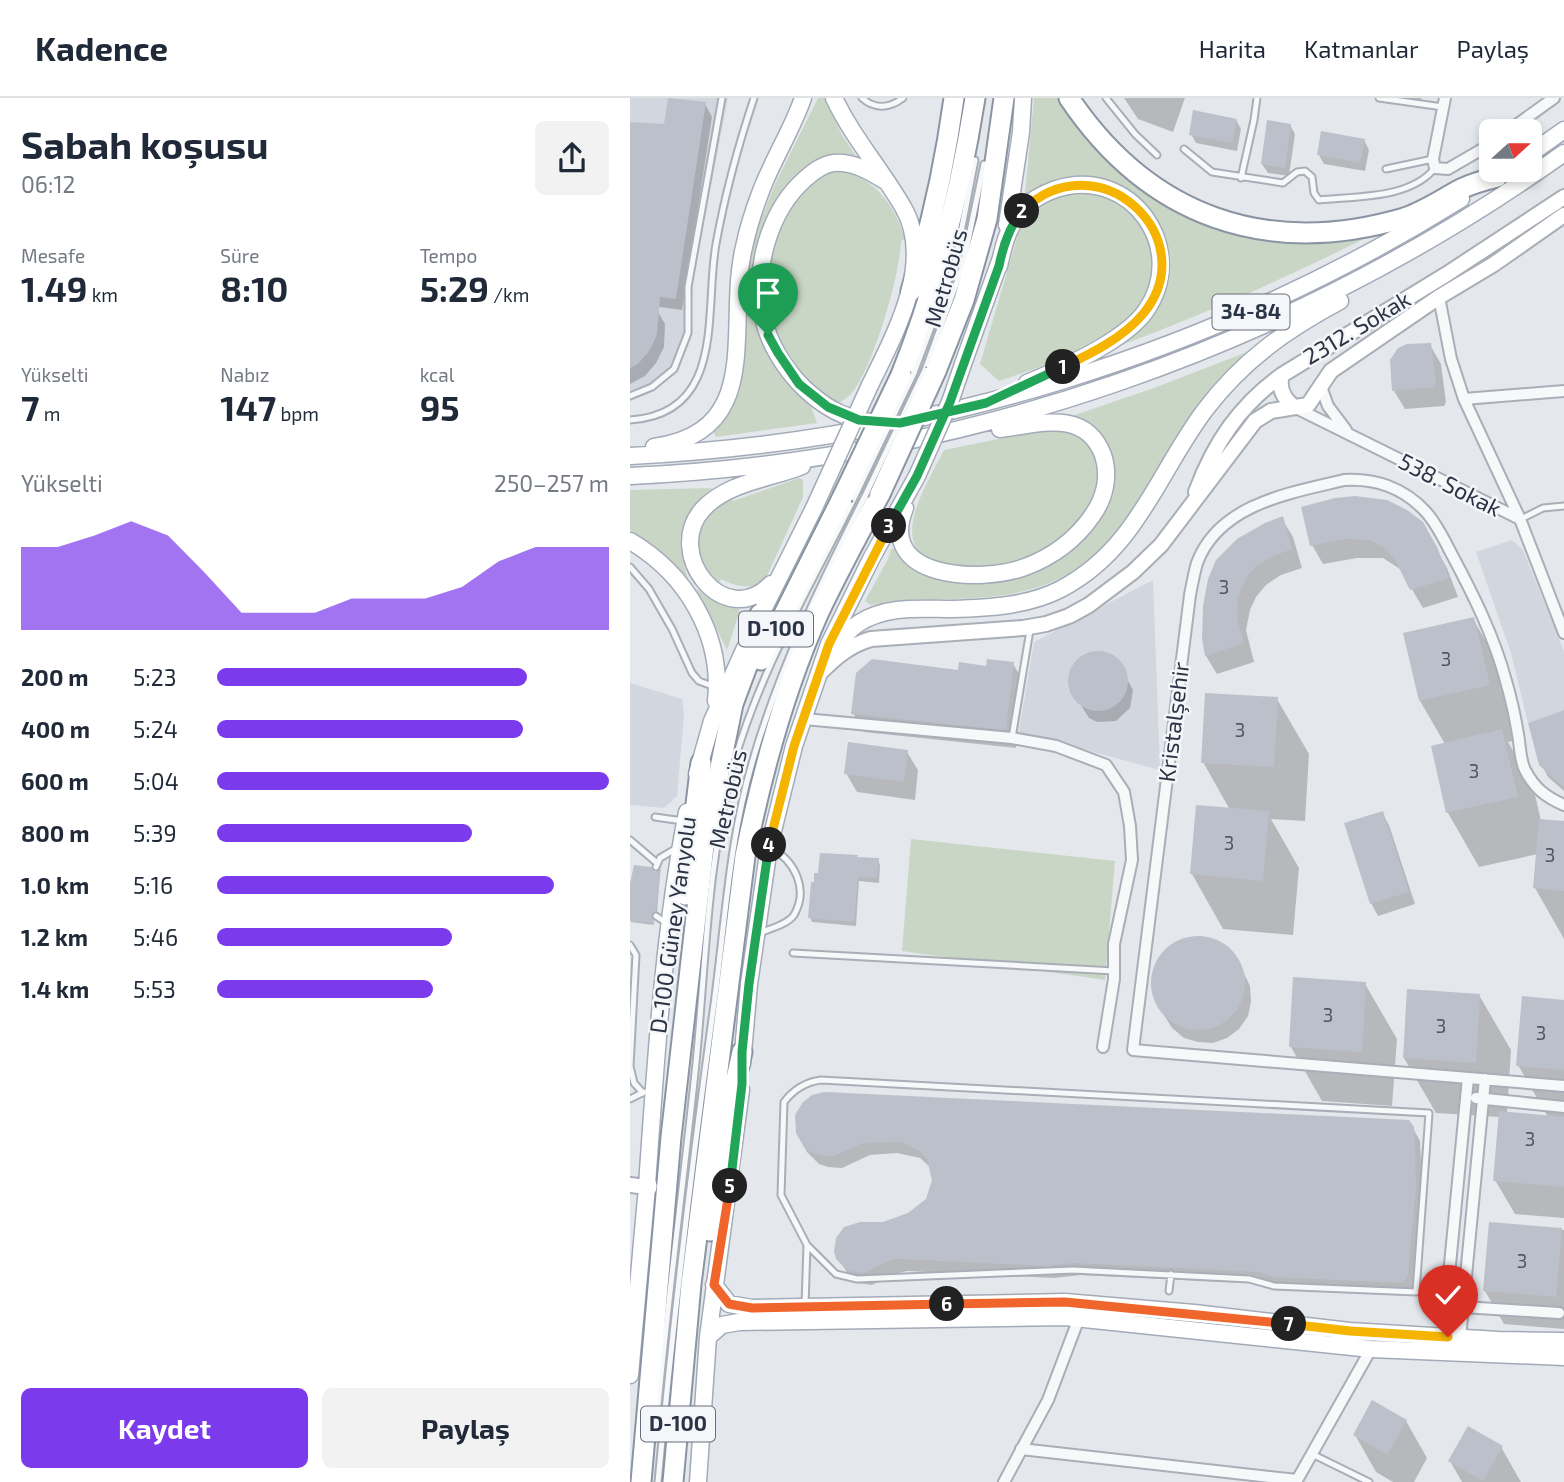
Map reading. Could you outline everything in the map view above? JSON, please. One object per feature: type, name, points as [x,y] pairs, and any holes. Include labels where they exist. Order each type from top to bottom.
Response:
[{"type":"highway","points":[[911,291],[926,245],[938,193],[954,98]]},
{"type":"highway","name":"D-100","points":[[641,1482],[682,1035],[704,846],[721,765],[754,676],[848,498],[907,374],[957,202],[975,98]]},
{"type":"highway","name":"D-100","points":[[673,1482],[705,1170],[745,856],[754,805],[781,714],[810,635],[964,300],[987,219],[1004,98]]},
{"type":"highway","points":[[1069,98],[1101,142],[1124,166],[1147,184],[1197,211],[1242,227],[1310,233],[1376,225],[1416,214],[1479,182]]},
{"type":"highway","points":[[721,765],[733,704],[758,637],[760,614]]},
{"type":"highway","points":[[682,1035],[677,1009],[677,980],[701,764]]},
{"type":"highway","points":[[684,1366],[699,1299],[731,1101],[742,1052]]},
{"type":"main road","points":[[630,454],[685,440],[710,424],[723,409],[731,392],[736,359],[743,250],[761,191],[803,98]]},
{"type":"main road","name":"D-100 Güney Yanyolu","points":[[630,1375],[636,1184],[648,1091],[662,920],[685,821],[712,721],[760,614],[814,508],[911,291],[915,240],[911,224],[887,183],[847,125],[834,98]]},
{"type":"main road","points":[[999,266],[1012,202],[1023,98]]},
{"type":"main road","points":[[1542,146],[1564,130]]},
{"type":"main road","name":"34-84","points":[[821,456],[1041,408],[1168,365],[1284,317],[1399,258],[1463,221],[1564,153]]},
{"type":"main road","points":[[887,183],[860,167],[846,163],[822,166],[798,185],[769,233],[764,255],[761,300],[768,335],[799,384],[843,415],[859,420],[900,423]]},
{"type":"main road","name":"34-84","points":[[900,423],[986,403],[1114,366],[1260,308],[1374,250],[1487,182]]},
{"type":"main road","points":[[958,428],[987,431],[1053,422],[1074,425],[1084,431],[1095,441],[1106,469],[1106,484],[1096,511],[1072,540],[1037,562],[992,575],[959,575],[919,563],[910,555],[900,529],[917,476],[950,402],[1008,235],[1023,209],[1048,192],[1077,185],[1099,186],[1133,203],[1151,226],[1161,256],[1160,280],[1145,312],[1134,324],[1081,358],[986,403]]},
{"type":"main road","points":[[820,673],[848,631],[875,615],[902,610],[988,608],[1016,604],[1059,590],[1080,578],[1102,562],[1125,537],[1203,412],[1243,367],[1271,342],[1362,288],[1399,258]]},
{"type":"main road","points":[[630,454],[747,448],[900,423]]},
{"type":"main road","points":[[630,476],[746,467],[821,456]]},
{"type":"main road","points":[[784,568],[776,580],[756,597],[738,599],[724,596],[710,588],[700,577],[692,556],[691,534],[696,520],[715,499],[749,483],[800,467],[821,456]]},
{"type":"main road","points":[[698,1482],[708,1337],[734,1158],[742,1084],[742,1052],[769,847],[788,769],[829,644],[848,603],[917,476]]},
{"type":"main road","points":[[630,541],[664,566],[690,597],[705,625],[714,653],[718,688],[712,721]]},
{"type":"main road","points":[[714,1285],[724,1299],[738,1306],[805,1308],[1049,1301],[1081,1310]]},
{"type":"main road","points":[[708,1337],[722,1325],[739,1322],[1081,1310],[1371,1341],[1564,1357]]},
{"type":"main road","points":[[1371,1341],[1452,1337],[1564,1341]]},
{"type":"street","points":[[1525,119],[1554,98]]},
{"type":"street","points":[[1444,102],[1434,164],[1448,169],[1479,151]]},
{"type":"street","name":"2312. Sokak","points":[[1194,500],[1202,475],[1229,427],[1251,399],[1282,375],[1447,274],[1564,197]]},
{"type":"street","name":"2312. Sokak","points":[[820,673],[837,656],[856,643],[871,639],[1030,627],[1069,616],[1089,605],[1123,580],[1161,545],[1255,421],[1271,411],[1308,405],[1331,370],[1564,215]]},
{"type":"street","points":[[1439,298],[1451,359],[1464,399],[1520,519]]},
{"type":"street","points":[[1298,365],[1311,370],[1320,384]]},
{"type":"street","points":[[1282,375],[1280,389],[1294,407]]},
{"type":"street","name":"538. Sokak","points":[[1320,384],[1328,406],[1348,432]]},
{"type":"street","points":[[1464,399],[1564,391]]},
{"type":"street","name":"538. Sokak","points":[[1294,407],[1520,519],[1564,633]]},
{"type":"street","name":"Kristalşehir","points":[[1564,805],[1545,797],[1524,767],[1506,680],[1485,622],[1467,583],[1427,513],[1399,490],[1359,479],[1306,489],[1241,512],[1208,543],[1197,563],[1190,596],[1133,1050],[1564,1086]]},
{"type":"street","points":[[804,719],[1012,738],[1056,746],[1106,765],[1124,792],[1132,860],[1114,944],[1114,971],[1103,1047]]},
{"type":"street","points":[[1452,1337],[1447,1299],[1468,1078]]},
{"type":"street","points":[[1452,1337],[1463,1304],[1485,1079]]},
{"type":"street","points":[[1466,1097],[1564,1107]]},
{"type":"street","points":[[1460,1168],[1476,1170]]},
{"type":"street","points":[[1453,1232],[1470,1233]]},
{"type":"street","points":[[1447,1299],[1463,1304],[1559,1313]]},
{"type":"street","points":[[1004,1482],[1048,1400],[1081,1310]]},
{"type":"street","points":[[1021,1449],[1296,1481],[1371,1341]]},
{"type":"lane","points":[[630,396],[652,387],[674,369],[688,333],[688,287],[722,98]]},
{"type":"lane","points":[[630,420],[642,420],[664,413],[685,398],[699,375],[710,334],[710,296],[716,244],[731,172],[754,98]]},
{"type":"lane","points":[[862,98],[877,107],[889,106],[903,98]]},
{"type":"lane","points":[[1106,98],[1135,134],[1157,155]]},
{"type":"lane","points":[[1241,177],[1257,98]]},
{"type":"lane","points":[[1379,98],[1444,102]]},
{"type":"lane","points":[[1184,149],[1212,172],[1283,183],[1297,172],[1305,171],[1312,177],[1314,193],[1319,200],[1374,195],[1412,186],[1429,176],[1434,164],[1386,169]]},
{"type":"lane","name":"Metrobüs","points":[[907,374],[955,263],[975,160]]},
{"type":"lane","name":"Metrobüs","points":[[931,370],[962,265],[984,164]]},
{"type":"lane","name":"Metrobüs","points":[[658,1482],[690,1175],[742,802],[767,715],[796,638],[828,567],[873,495]]},
{"type":"lane","name":"Metrobüs","points":[[650,1482],[696,1061],[708,904],[719,830],[735,762],[752,710],[848,498]]},
{"type":"lane","points":[[1520,519],[1543,508],[1564,506]]},
{"type":"lane","points":[[630,567],[649,589],[672,629],[692,673],[699,681],[718,688]]},
{"type":"lane","points":[[1012,738],[1030,627]]},
{"type":"lane","points":[[655,817],[685,821]]},
{"type":"lane","points":[[630,840],[657,865],[665,855],[680,847]]},
{"type":"lane","points":[[756,934],[780,925],[793,916],[799,899],[799,877],[785,855],[769,847]]},
{"type":"lane","points":[[630,945],[636,955],[630,1066],[634,1083],[648,1091]]},
{"type":"lane","points":[[793,953],[1114,971]]},
{"type":"lane","points":[[813,1081],[1429,1113],[1416,1292],[1273,1286],[1249,1279],[1171,1274],[1073,1270],[857,1279],[836,1274],[807,1245],[780,1195],[784,1102],[798,1087],[813,1081]]},
{"type":"lane","points":[[630,1099],[648,1091]]},
{"type":"lane","points":[[805,1308],[807,1245]]},
{"type":"lane","points":[[1169,1292],[1171,1274]]},
{"type":"lane","points":[[1312,1454],[1368,1482]]},
{"type":"shaded area","points":[[630,98],[728,98],[693,279],[690,334],[676,371],[655,389],[630,398]]},
{"type":"shaded area","points":[[1512,540],[1523,550],[1564,651],[1564,710],[1528,723],[1511,653],[1476,552]]},
{"type":"shaded area","points":[[1153,580],[1160,770],[1019,732],[1034,642]]},
{"type":"shaded area","points":[[630,683],[682,699],[684,715],[677,796],[664,808],[630,805]]},
{"type":"green space","points":[[818,98],[825,98],[842,135],[856,156],[839,153],[826,156],[812,162],[801,172],[779,197],[761,243],[770,355],[784,378],[811,406],[817,423],[716,437],[712,429],[718,424],[753,240],[775,184]]},
{"type":"green space","points":[[1034,98],[1061,98],[1089,138],[1122,173],[1182,213],[1205,222],[1368,234],[1366,238],[1274,282],[1119,346],[1146,321],[1163,298],[1168,270],[1167,249],[1161,229],[1151,213],[1136,199],[1117,187],[1096,180],[1076,178],[1025,194]]},
{"type":"green space","points":[[837,171],[861,179],[881,194],[901,226],[905,239],[901,241],[891,296],[870,360],[853,392],[838,404],[805,378],[784,353],[772,326],[768,288],[773,249],[788,213],[810,184],[825,174]]},
{"type":"green space","points":[[1081,191],[1120,204],[1139,221],[1146,232],[1153,259],[1148,291],[1132,315],[1100,341],[1098,338],[1054,362],[999,381],[980,364],[1019,231],[1036,208],[1068,193]]},
{"type":"green space","points":[[1247,352],[1229,372],[1122,528],[1085,563],[1046,584],[1002,595],[901,600],[871,605],[865,601],[891,549],[898,549],[912,565],[1003,580],[1106,506],[1114,483],[1114,463],[1107,443],[1091,425],[1072,416]]},
{"type":"green space","points":[[1053,428],[1073,432],[1087,441],[1096,455],[1099,475],[1099,488],[1095,499],[1084,516],[1063,538],[1047,550],[1024,561],[986,567],[949,565],[928,559],[916,548],[912,533],[914,517],[944,450]]},
{"type":"green space","points":[[799,478],[803,480],[803,497],[766,578],[750,586],[721,579],[719,583],[708,572],[698,549],[698,537],[708,515],[731,498],[733,501]]},
{"type":"green space","points":[[712,488],[693,508],[682,528],[681,551],[688,578],[654,546],[630,530],[630,490]]},
{"type":"green space","points":[[696,588],[710,598],[740,610],[727,650]]},
{"type":"green space","points":[[911,839],[1115,861],[1105,980],[902,951]]},
{"type":"building","points":[[668,98],[706,102],[676,299],[660,297],[657,334],[650,350],[638,364],[630,368],[630,122],[664,124]]},
{"type":"building","points":[[1193,110],[1237,119],[1232,143],[1189,135]]},
{"type":"building","points":[[1267,120],[1291,124],[1285,168],[1261,164]]},
{"type":"building","points":[[1321,131],[1365,139],[1360,163],[1317,155]]},
{"type":"building","points":[[1431,343],[1436,383],[1434,387],[1392,391],[1390,360],[1398,348],[1407,344]]},
{"type":"building","points":[[1355,496],[1387,500],[1423,522],[1437,547],[1449,578],[1410,590],[1395,560],[1387,550],[1371,540],[1346,539],[1310,546],[1301,507]]},
{"type":"building","points":[[1283,516],[1292,549],[1256,566],[1246,578],[1238,597],[1237,618],[1244,643],[1205,656],[1202,639],[1203,606],[1208,579],[1216,560],[1237,539]]},
{"type":"building","points":[[1474,617],[1490,685],[1419,701],[1403,633]]},
{"type":"building","points":[[1098,651],[1115,656],[1123,664],[1128,681],[1123,698],[1115,706],[1098,711],[1081,706],[1073,698],[1068,681],[1073,664],[1081,656]]},
{"type":"building","points":[[872,659],[958,670],[959,662],[986,666],[987,659],[1014,662],[1006,730],[851,714],[856,673]]},
{"type":"building","points":[[1205,693],[1278,697],[1274,767],[1201,763]]},
{"type":"building","points":[[1564,710],[1564,788],[1539,765],[1528,723]]},
{"type":"building","points":[[1502,729],[1518,797],[1446,813],[1431,746]]},
{"type":"building","points":[[848,742],[908,750],[904,782],[844,774]]},
{"type":"building","points":[[1196,805],[1269,811],[1263,881],[1190,874]]},
{"type":"building","points":[[1383,811],[1409,892],[1370,904],[1344,823]]},
{"type":"building","points":[[1539,819],[1564,821],[1564,891],[1533,888]]},
{"type":"building","points":[[820,853],[879,858],[877,878],[858,877],[854,922],[808,918],[811,882],[814,882],[814,873],[818,873]]},
{"type":"building","points":[[634,865],[651,867],[655,872],[661,869],[656,911],[651,915],[655,923],[630,921],[630,884]]},
{"type":"building","points":[[1189,936],[1207,936],[1232,949],[1242,965],[1245,983],[1242,1001],[1232,1017],[1207,1030],[1189,1030],[1164,1017],[1151,992],[1151,974],[1164,949]]},
{"type":"building","points":[[1293,977],[1366,982],[1362,1052],[1289,1047]]},
{"type":"building","points":[[1407,989],[1480,994],[1476,1063],[1403,1058]]},
{"type":"building","points":[[1522,996],[1564,1000],[1564,1070],[1516,1066]]},
{"type":"building","points":[[825,1092],[1409,1120],[1414,1127],[1416,1185],[1408,1275],[1406,1280],[1399,1283],[1274,1277],[1259,1272],[1073,1263],[1046,1266],[900,1259],[892,1259],[864,1273],[848,1271],[836,1259],[834,1251],[836,1238],[844,1227],[860,1222],[883,1222],[908,1213],[926,1199],[932,1180],[927,1159],[920,1151],[901,1142],[863,1143],[828,1157],[810,1152],[796,1133],[795,1115],[803,1102],[812,1095]]},
{"type":"building","points":[[1499,1111],[1564,1117],[1564,1187],[1493,1181]]},
{"type":"building","points":[[1489,1222],[1562,1228],[1556,1297],[1483,1291]]},
{"type":"building","points":[[1372,1400],[1407,1420],[1387,1455],[1353,1435]]},
{"type":"building","points":[[1468,1426],[1503,1446],[1483,1481],[1448,1461]]},
{"type":"route","points":[[768,335],[799,384],[828,407],[859,420],[900,423],[941,414],[986,403],[1081,358],[1119,335],[1145,312],[1154,296],[1160,280],[1161,256],[1151,226],[1143,214],[1124,197],[1099,186],[1077,185],[1048,192],[1017,216],[1003,246],[999,266],[950,402],[934,439],[829,644],[794,746],[769,847],[749,984],[734,1158],[714,1285],[720,1294],[729,1304],[752,1308],[1049,1301],[1194,1313],[1350,1331],[1448,1337]]}]
